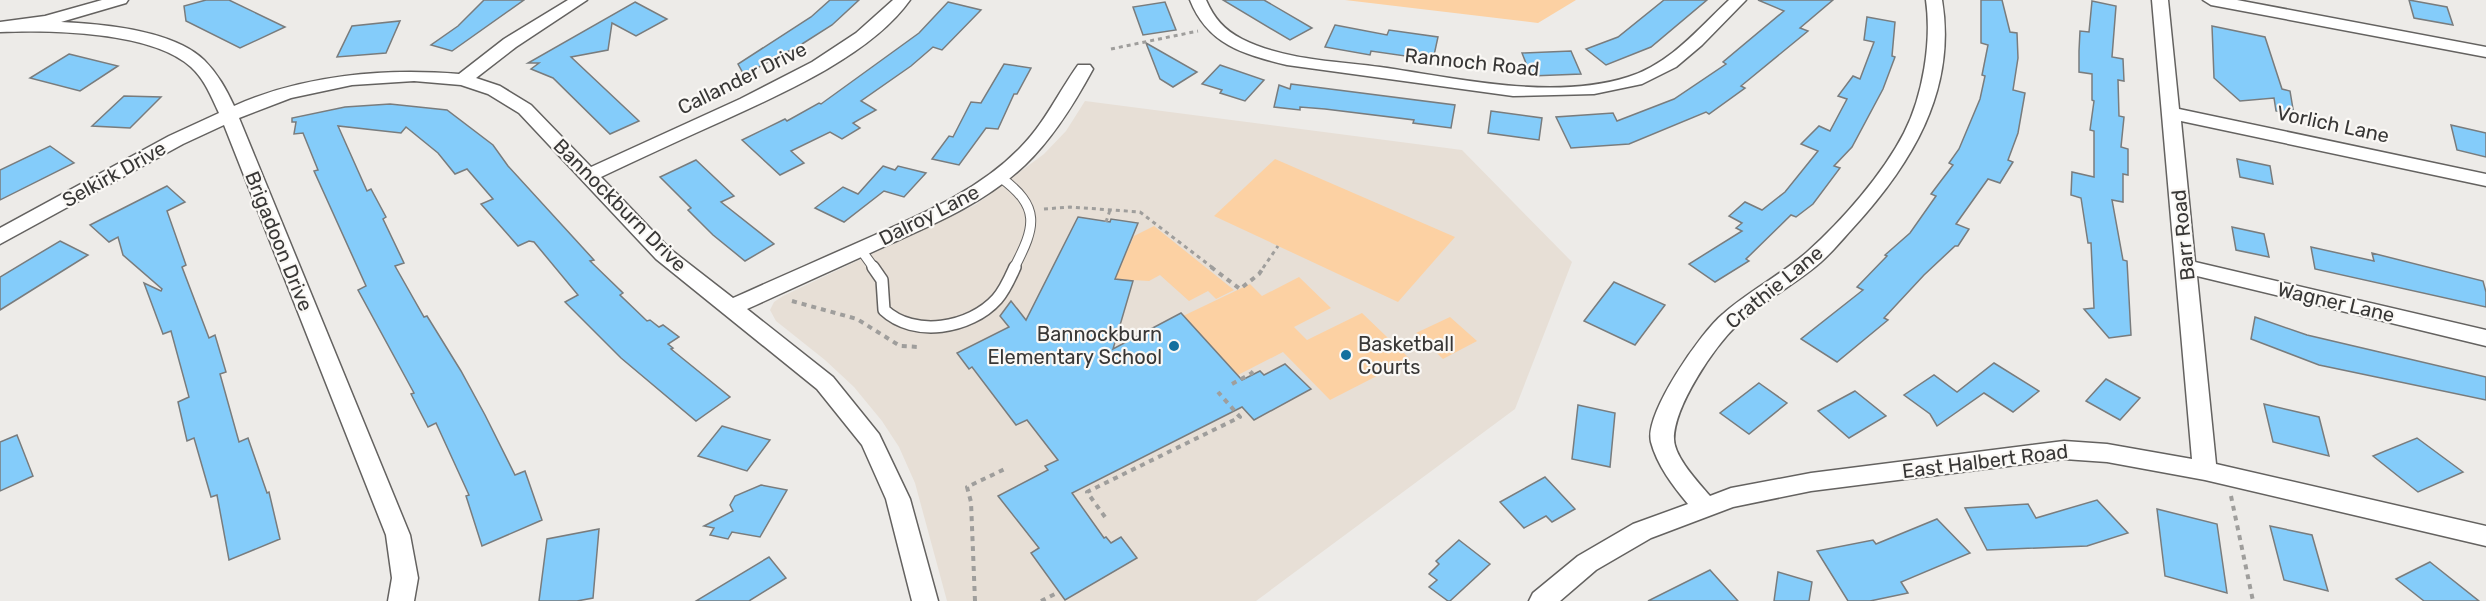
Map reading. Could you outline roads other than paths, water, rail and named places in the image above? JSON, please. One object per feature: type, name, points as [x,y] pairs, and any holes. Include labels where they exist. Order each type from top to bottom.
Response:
[{"type":"street","points":[[8,27],[120,0]]},
{"type":"street","points":[[463,80],[510,43],[579,0]]},
{"type":"street","name":"Callander Drive","points":[[589,175],[778,88],[825,63],[855,44],[902,0]]},
{"type":"street","name":"Rannoch Road","points":[[1198,0],[1203,14],[1214,27],[1234,44],[1256,52],[1287,60],[1490,88],[1540,92],[1604,87],[1654,72],[1670,63],[1738,0]]},
{"type":"street","name":"Crathie Lane","points":[[1705,507],[1677,473],[1662,440],[1671,403],[1688,372],[1729,320],[1814,257],[1877,190],[1914,132],[1933,73],[1937,20],[1934,0]]},
{"type":"street","name":"Barr Road","points":[[2160,0],[2205,471]]},
{"type":"street","points":[[2211,0],[2486,51]]},
{"type":"street","name":"Brigadoon Drive","points":[[8,27],[92,28],[138,36],[167,46],[192,60],[210,76],[229,115],[398,536],[405,578],[401,601]]},
{"type":"street","name":"Dalroy Lane","points":[[730,308],[932,216],[1000,177],[1018,162],[1042,136],[1084,69]]},
{"type":"street","name":"Bannockburn Drive","points":[[229,115],[287,94],[351,80],[414,76],[463,80],[494,90],[525,109],[663,254],[825,383],[871,440],[898,499],[925,601]]},
{"type":"street","name":"Vorlich Lane","points":[[2171,113],[2486,180]]},
{"type":"street","name":"Selkirk Drive","points":[[0,237],[176,140],[229,115]]},
{"type":"street","name":"Wagner Lane","points":[[2187,267],[2486,338]]},
{"type":"street","name":"East Halbert Road","points":[[1542,601],[1587,563],[1642,531],[1705,507],[1766,490],[1811,482],[2064,450],[2107,453],[2205,471],[2486,536]]},
{"type":"lane","points":[[861,250],[880,276],[883,286],[884,310],[894,321],[903,325],[925,327],[950,324],[975,314],[993,304],[1002,292],[1031,235],[1032,214],[1024,196],[1016,187],[1000,177]]},
{"type":"place","name":"Bannockburn Elementary School","points":[[1174,346]]},
{"type":"place","name":"Basketball Courts","points":[[1346,355]]}]
